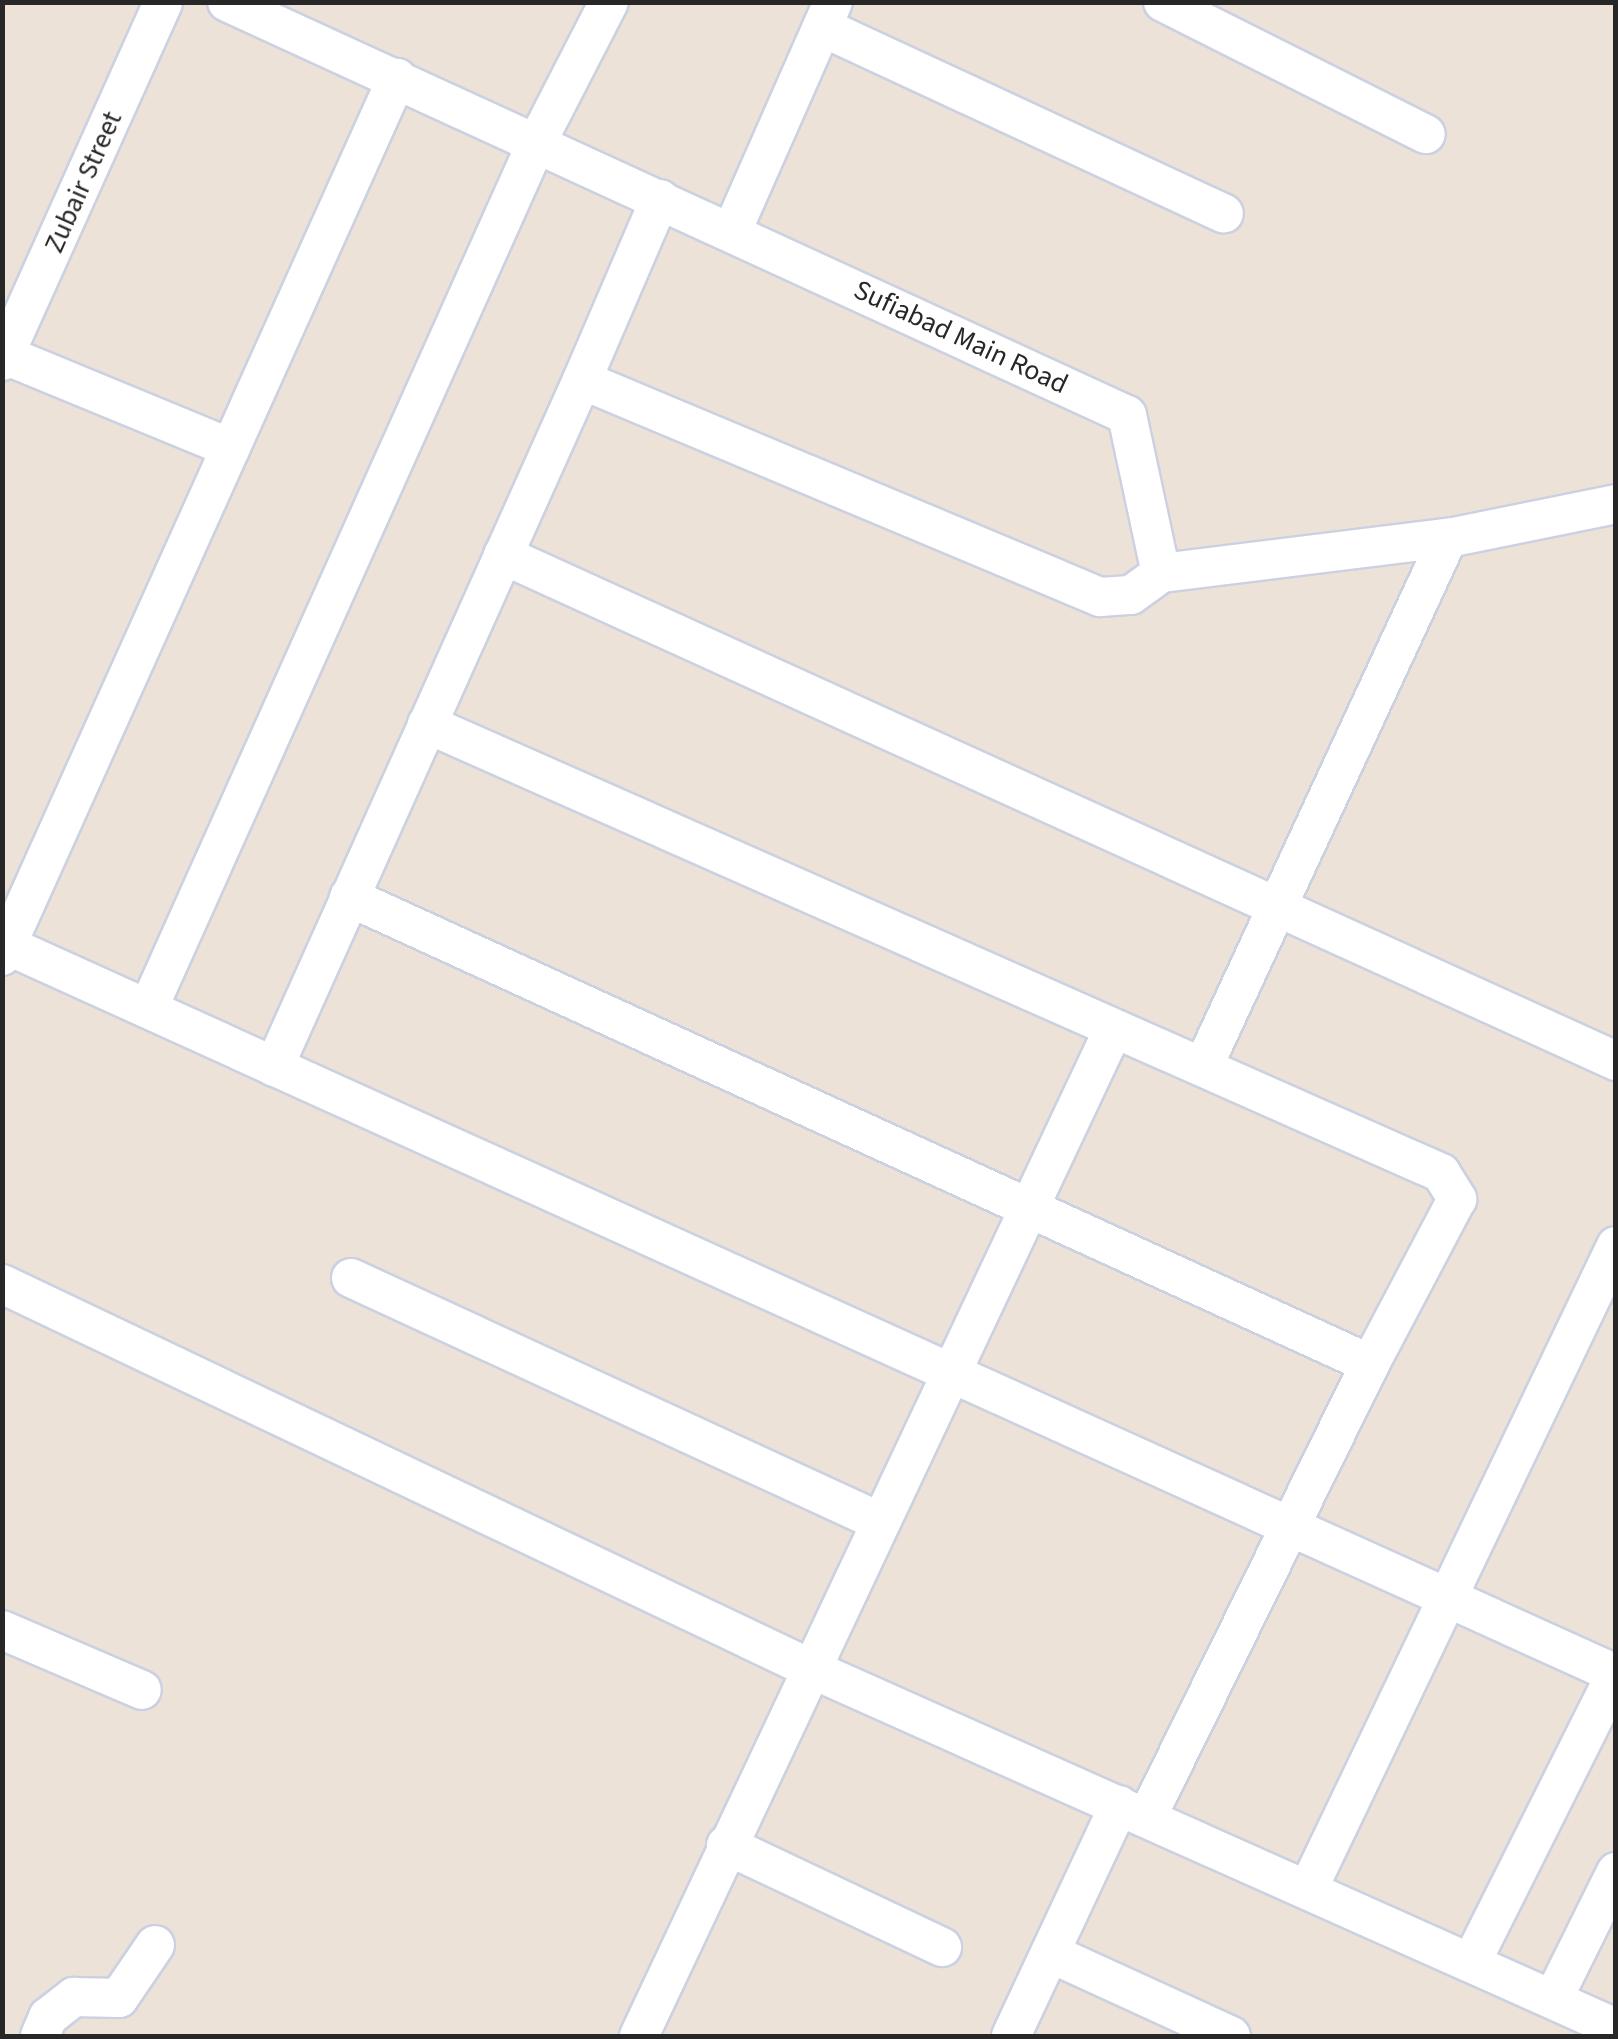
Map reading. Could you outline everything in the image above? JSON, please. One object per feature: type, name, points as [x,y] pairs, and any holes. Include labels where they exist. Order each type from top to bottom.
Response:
[{"type":"street","name":"Zubair Street","points":[[4,358],[163,2]]},
{"type":"street","name":"Sufiabad Main Road","points":[[227,2],[1127,415],[1161,572]]},
{"type":"street","points":[[148,1009],[537,142],[609,2]]},
{"type":"street","points":[[1163,2],[1426,134]]},
{"type":"street","points":[[732,232],[828,15],[1224,214]]},
{"type":"street","points":[[397,78],[4,948],[148,1009],[1616,1674],[1471,1963]]},
{"type":"street","points":[[274,1066],[660,199]]},
{"type":"street","points":[[4,358],[231,448]]},
{"type":"street","points":[[582,380],[1100,598],[1131,595],[1161,572],[1448,538],[1616,504]]},
{"type":"street","points":[[1203,1068],[1273,905],[1448,538]]},
{"type":"street","points":[[503,555],[1616,1060]]},
{"type":"street","points":[[426,724],[1203,1068],[1452,1184],[1457,1199],[1290,1528],[1050,1952],[1012,2036]]},
{"type":"street","points":[[350,897],[1029,1201],[1370,1364]]},
{"type":"street","points":[[639,2036],[946,1369],[1113,1030]]},
{"type":"street","points":[[1308,1889],[1616,1246]]},
{"type":"street","points":[[352,1278],[878,1521]]},
{"type":"street","points":[[2,1284],[807,1666],[1616,2028]]},
{"type":"street","points":[[2,1630],[142,1690]]},
{"type":"street","points":[[726,1845],[942,1947]]},
{"type":"street","points":[[1553,2000],[1616,1872]]},
{"type":"street","points":[[40,2036],[74,1996],[118,1998],[155,1945]]},
{"type":"street","points":[[1050,1952],[1231,2036]]}]
